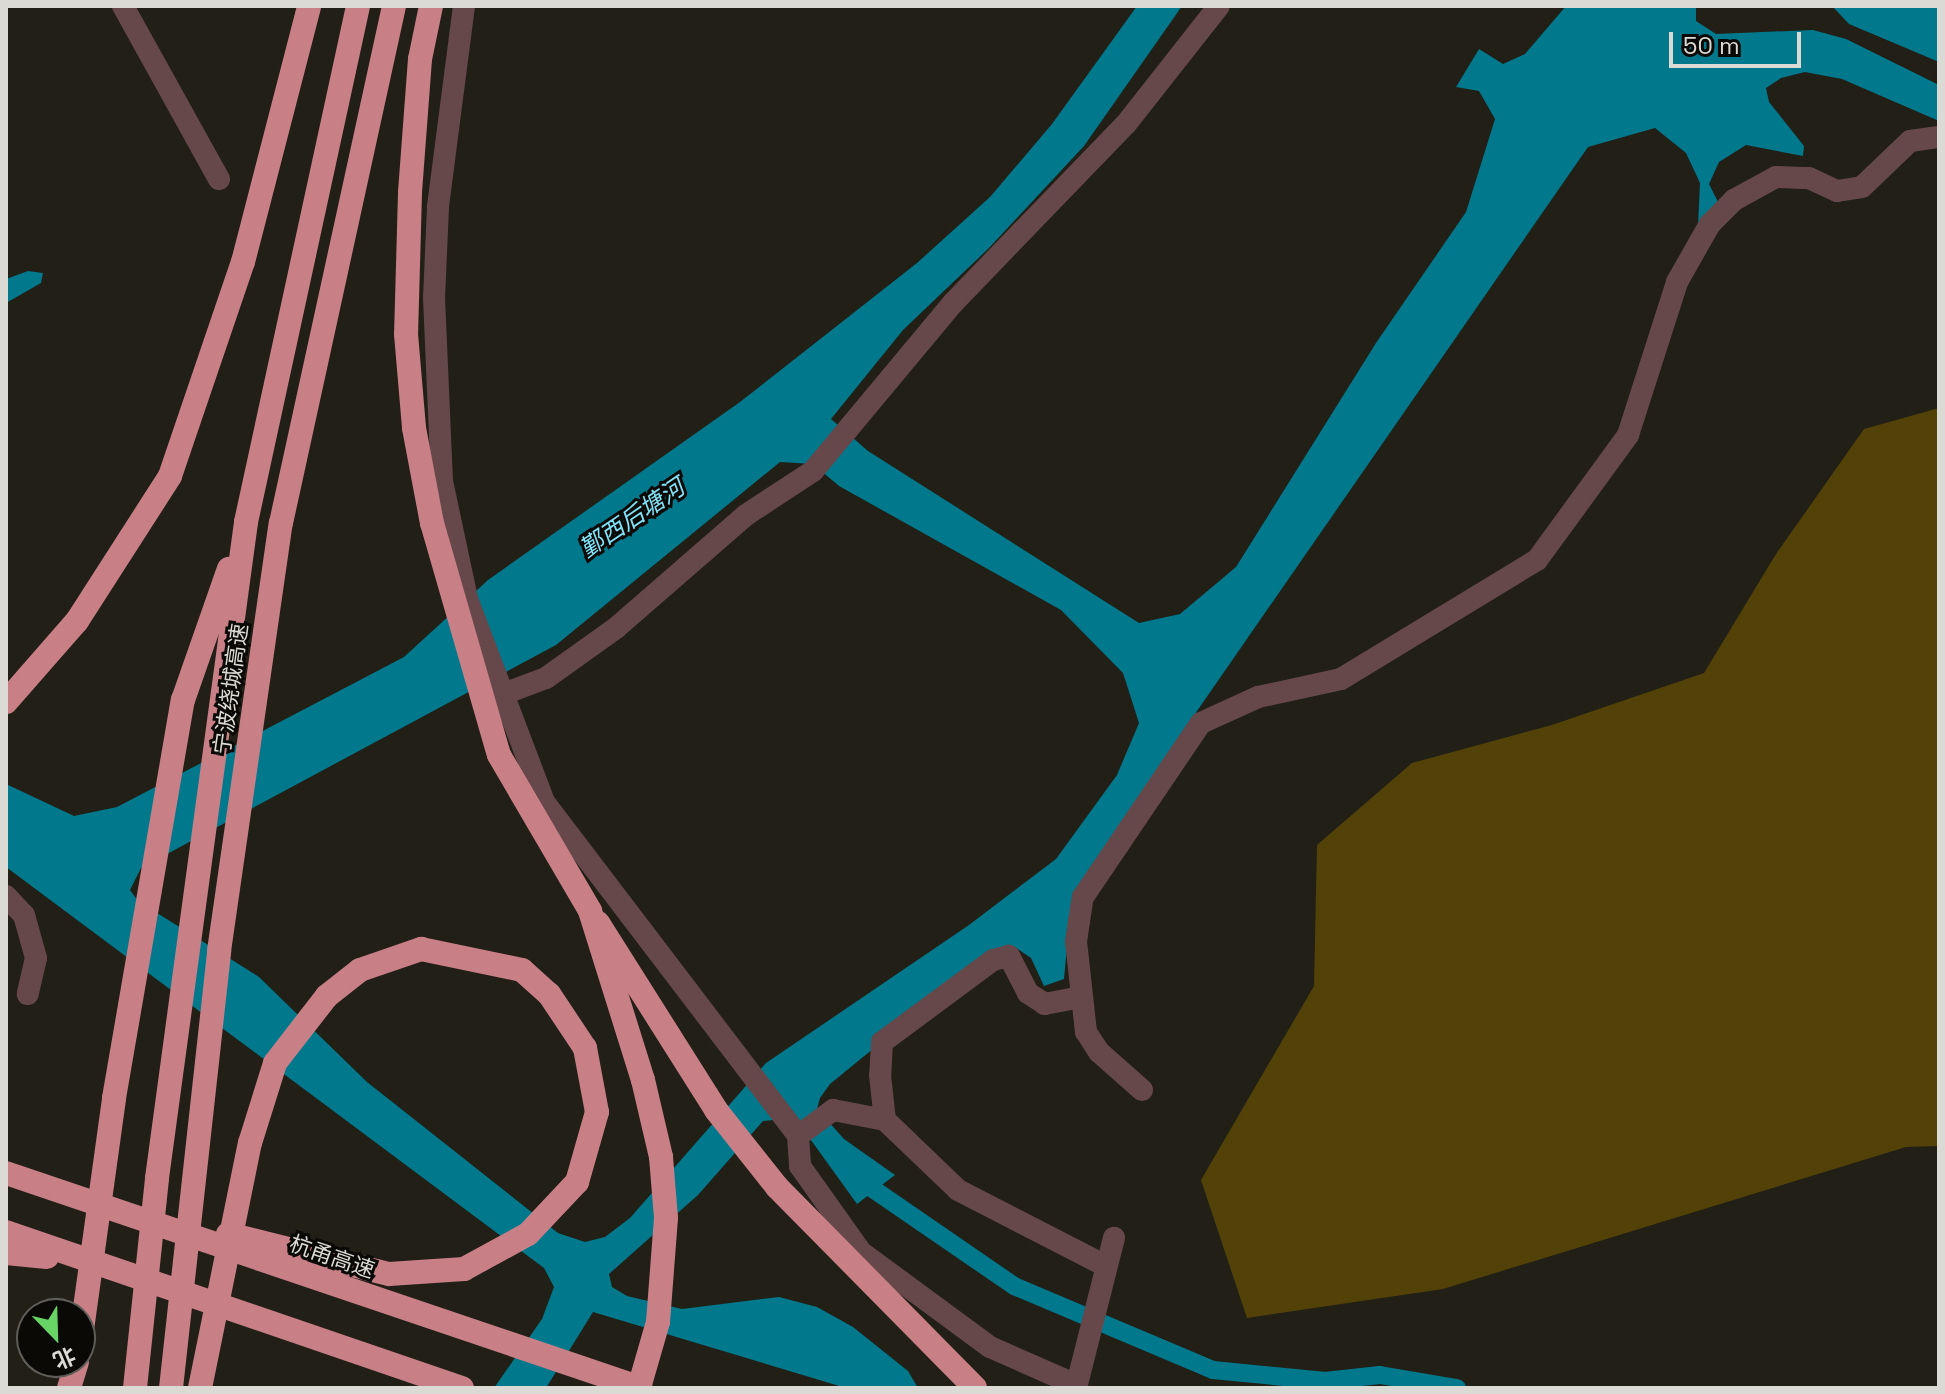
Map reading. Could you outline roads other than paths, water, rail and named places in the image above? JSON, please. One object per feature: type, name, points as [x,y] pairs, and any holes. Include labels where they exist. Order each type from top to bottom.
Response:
[{"type":"highway","points":[[6,702],[77,621],[170,476],[243,262],[309,6]]},
{"type":"highway","name":"宁波绕城高速","points":[[135,1388],[157,1178],[246,522],[358,6]]},
{"type":"highway","name":"宁波绕城高速","points":[[171,1388],[219,951],[281,523],[394,6]]},
{"type":"highway","points":[[431,6],[420,59],[410,193],[406,334],[414,428],[432,523],[499,755],[590,911],[716,1110],[777,1187],[975,1388]]},
{"type":"highway","points":[[86,1298],[114,1098],[183,700],[246,522]]},
{"type":"highway","points":[[590,911],[643,1080],[661,1157],[666,1218],[658,1322],[640,1388]]},
{"type":"highway","points":[[59,1192],[389,1274],[464,1269],[528,1234],[577,1182],[597,1112],[585,1048],[549,994],[522,970],[421,949],[360,970],[327,996],[275,1063],[250,1143],[200,1388]]},
{"type":"highway","name":"杭甬高速","points":[[16,1176],[640,1388]]},
{"type":"highway","points":[[7,1239],[73,1258],[462,1388]]},
{"type":"street","points":[[123,6],[219,179]]},
{"type":"street","points":[[464,6],[438,207],[434,298],[442,481],[467,599],[544,802],[791,1129],[800,1166],[861,1252],[990,1347],[1076,1386],[1102,1272],[1114,1238]]},
{"type":"street","points":[[501,695],[546,678],[616,628],[746,515],[813,471],[850,432],[953,303],[1126,124],[1219,6]]},
{"type":"street","points":[[1142,1090],[1099,1052],[1086,1032],[1076,942],[1083,897],[1201,723],[1258,697],[1341,679],[1537,560],[1628,435],[1677,282],[1710,224],[1734,200],[1776,177],[1809,178],[1837,191],[1862,187],[1910,141],[1939,137]]},
{"type":"street","points":[[6,896],[24,915],[36,958],[28,994]]},
{"type":"street","points":[[885,1120],[882,1042],[993,960],[1009,956],[1028,993],[1045,1004],[1081,997]]},
{"type":"street","points":[[791,1129],[833,1110],[885,1120],[958,1190],[1102,1272]]},
{"type":"water","name":"鄞西后塘河","points":[[1137,6],[1182,6],[1084,146],[989,248],[903,330],[831,419],[868,451],[1139,623],[1180,614],[1236,567],[1376,343],[1466,212],[1495,119],[1479,91],[1456,87],[1479,49],[1503,64],[1525,54],[1566,6],[1696,6],[1696,21],[1716,34],[1813,30],[1846,39],[1939,85],[1939,121],[1842,79],[1805,72],[1781,78],[1766,88],[1769,102],[1804,146],[1803,156],[1746,145],[1719,162],[1709,184],[1721,208],[1698,225],[1700,183],[1686,153],[1655,128],[1588,147],[1161,763],[1067,946],[1064,979],[1044,986],[1031,958],[1015,947],[971,969],[830,1084],[820,1098],[817,1109],[844,1139],[895,1175],[857,1204],[795,1118],[763,1121],[698,1195],[609,1274],[612,1287],[627,1296],[682,1309],[779,1297],[817,1307],[853,1327],[908,1371],[918,1388],[846,1388],[593,1312],[546,1388],[494,1388],[542,1319],[554,1287],[544,1268],[6,867],[6,784],[74,816],[117,807],[404,657],[488,580],[740,402],[917,263],[990,197],[1052,124]],"holes":[[[780,462],[813,464],[839,486],[1061,610],[1123,673],[1139,723],[1117,775],[1056,859],[969,925],[766,1063],[630,1218],[605,1237],[585,1242],[558,1233],[367,1082],[259,977],[138,901],[130,890],[141,868],[556,645]]]},
{"type":"water","points":[[1832,6],[1939,6],[1939,62],[1849,24]]},
{"type":"water","points":[[28,271],[43,273],[41,283],[6,303],[6,279]]},
{"type":"waterway","points":[[857,1178],[1014,1286],[1213,1370],[1325,1381],[1380,1375],[1457,1388]]}]
